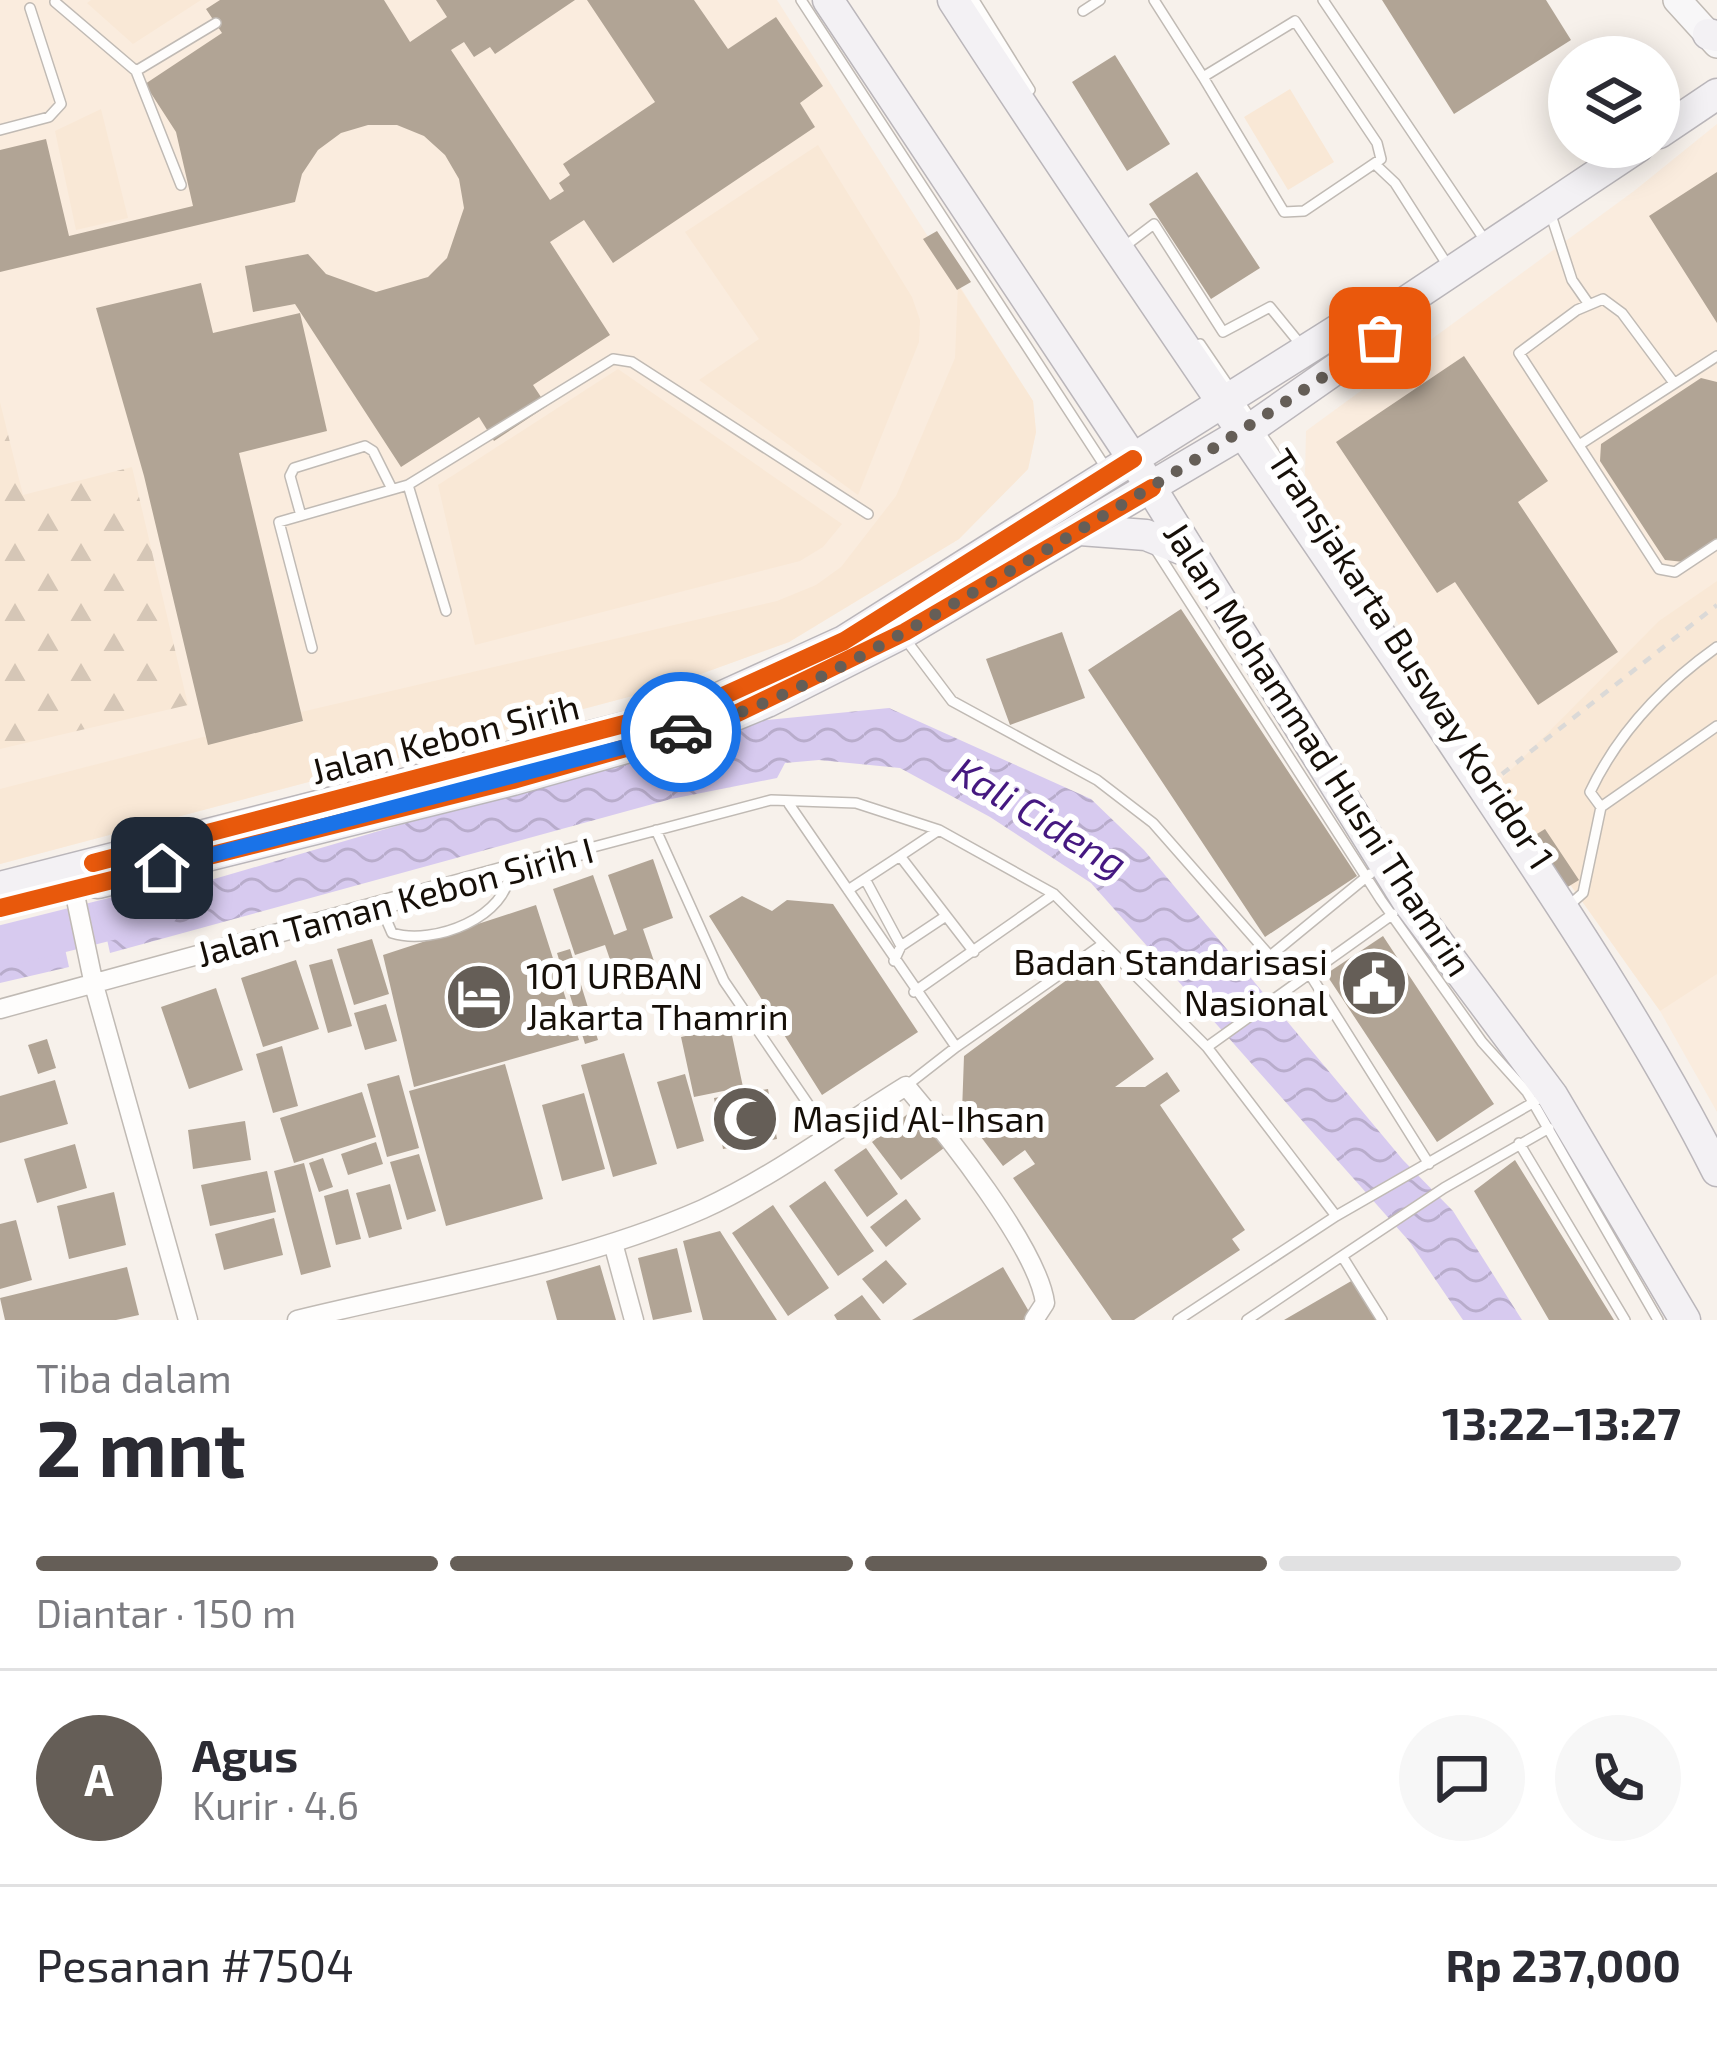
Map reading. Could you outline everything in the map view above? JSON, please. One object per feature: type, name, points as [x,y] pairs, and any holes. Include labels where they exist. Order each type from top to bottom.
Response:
[{"type":"main road","name":"Jalan Mohammad Husni Thamrin","points":[[828,0],[1121,466],[1139,513],[1191,553],[1400,909],[1550,1112],[1684,1320]]},
{"type":"main road","points":[[953,0],[1232,399],[1568,907],[1717,1171]]},
{"type":"main road","points":[[1680,119],[1717,94]]},
{"type":"main road","name":"Jalan Kebon Sirih","points":[[0,887],[635,725],[780,673],[896,623],[1121,466],[1363,314],[1389,313],[1606,168]]},
{"type":"main road","name":"Jalan Kebon Sirih","points":[[0,908],[76,898],[721,722],[896,623],[1079,530],[1139,513],[1380,338],[1389,313]]},
{"type":"main road","points":[[1139,513],[1191,553]]},
{"type":"street","points":[[1677,0],[1714,38]]},
{"type":"street","name":"Jalan Taman Kebon Sirih I","points":[[0,1009],[582,850]]},
{"type":"street","points":[[76,898],[94,985],[188,1320]]},
{"type":"street","points":[[297,1320],[613,1243],[703,1208],[830,1136],[906,1086],[1010,1228],[1034,1270],[1045,1303],[1034,1320]]},
{"type":"street","points":[[613,1243],[634,1320]]},
{"type":"lane","points":[[801,0],[1121,466]]},
{"type":"lane","points":[[974,0],[1123,247],[1154,224],[1223,332],[1270,307],[1305,350]]},
{"type":"lane","points":[[1083,11],[1100,0]]},
{"type":"lane","points":[[1154,0],[1284,212],[1304,211],[1377,166]]},
{"type":"lane","points":[[1323,0],[1490,246]]},
{"type":"lane","points":[[55,2],[136,71],[181,185]]},
{"type":"lane","points":[[0,130],[49,117],[62,104],[30,8]]},
{"type":"lane","points":[[1203,77],[1294,21],[1377,143],[1377,166],[1395,183],[1452,272]]},
{"type":"lane","points":[[136,71],[215,23]]},
{"type":"lane","points":[[1548,207],[1572,280],[1588,303]]},
{"type":"lane","points":[[1674,383],[1613,303],[1588,303],[1519,353],[1659,569],[1675,572],[1717,544]]},
{"type":"lane","points":[[1580,445],[1717,356]]},
{"type":"lane","points":[[312,648],[278,528],[287,515],[408,485],[623,358],[868,514]]},
{"type":"lane","name":"Transjakarta Busway Koridor 1","points":[[1251,428],[1491,783],[1717,1145]]},
{"type":"lane","points":[[300,512],[290,476],[294,468],[365,446],[373,451],[392,489]]},
{"type":"lane","points":[[408,485],[446,610]]},
{"type":"lane","points":[[896,623],[952,701],[1097,780],[1153,823],[1270,956],[1375,870],[1139,513]]},
{"type":"lane","points":[[1568,907],[1582,893],[1601,807],[1591,787],[1666,683],[1717,647]]},
{"type":"lane","points":[[1601,807],[1717,726]]},
{"type":"lane","name":"Jalan Taman Kebon Sirih I","points":[[582,850],[720,809],[771,800],[856,803],[939,830],[1054,894],[1209,1046],[1337,1215]]},
{"type":"lane","points":[[789,804],[914,992],[956,1046]]},
{"type":"lane","points":[[656,830],[724,981],[830,1136]]},
{"type":"lane","points":[[848,890],[939,830]]},
{"type":"lane","points":[[900,856],[974,952]]},
{"type":"lane","points":[[380,903],[392,934],[409,938],[474,920],[500,902],[510,887],[510,869]]},
{"type":"lane","points":[[865,879],[901,946]]},
{"type":"lane","points":[[914,992],[1054,894]]},
{"type":"lane","points":[[1209,1046],[1400,909]]},
{"type":"lane","points":[[894,961],[901,946],[946,916]]},
{"type":"lane","points":[[906,1086],[1103,944]]},
{"type":"lane","points":[[1309,977],[1428,1164]]},
{"type":"lane","points":[[1178,1320],[1337,1215],[1490,1126],[1550,1112]]},
{"type":"lane","points":[[1247,1320],[1519,1143],[1550,1112]]},
{"type":"lane","points":[[1550,1112],[1658,1320]]},
{"type":"lane","points":[[1519,1143],[1625,1320]]},
{"type":"lane","points":[[1342,1256],[1382,1320]]},
{"type":"path","points":[[1491,783],[1717,605]]},
{"type":"shaded area","points":[[0,0],[777,0],[1033,401],[1036,432],[1028,469],[959,539],[789,642],[662,688],[0,864]]},
{"type":"shaded area","points":[[1717,124],[1717,1112],[1660,1011],[1498,783],[1305,475],[1306,431],[1662,168],[1680,168],[1680,154]]},
{"type":"green space","points":[[201,0],[133,44],[87,3]]},
{"type":"green space","points":[[1290,89],[1334,162],[1288,190],[1244,117]]},
{"type":"green space","points":[[101,109],[128,218],[76,230],[55,131]]},
{"type":"green space","points":[[818,145],[912,297],[920,320],[919,342],[858,495],[699,380],[759,339],[685,232]]},
{"type":"green space","points":[[958,285],[1033,401],[1036,432],[1028,469],[959,539],[789,642],[662,688],[0,864],[0,789],[207,736],[209,744],[303,722],[301,712],[777,601],[816,585],[841,567],[896,496],[955,358]]},
{"type":"green space","points":[[618,369],[842,524],[823,547],[800,561],[475,645],[438,485]]},
{"type":"green space","points":[[0,402],[23,495],[132,467],[188,705],[0,749]]},
{"type":"green space","points":[[1717,581],[1717,974],[1660,1011],[1498,783],[1659,621]]},
{"type":"water","points":[[889,708],[1091,799],[1144,850],[1403,1160],[1453,1211],[1522,1320],[1463,1320],[1409,1241],[1091,883],[990,817],[900,768],[819,760],[785,763],[777,778],[671,799],[110,953],[101,912],[756,721]]},
{"type":"water","points":[[60,926],[69,967],[0,983],[0,939]]},
{"type":"building","points":[[220,0],[384,0],[410,42],[447,17],[436,0],[575,0],[495,54],[490,47],[474,57],[464,42],[451,50],[550,200],[564,191],[559,183],[570,175],[563,164],[655,102],[587,0],[694,0],[728,49],[776,17],[823,86],[800,103],[815,127],[613,263],[584,220],[550,242],[610,335],[533,385],[547,406],[494,441],[479,417],[401,467],[295,304],[253,312],[245,266],[308,254],[326,274],[376,292],[428,277],[447,258],[464,208],[459,179],[445,155],[424,136],[397,125],[368,125],[341,133],[318,150],[302,174],[295,202],[0,272],[0,150],[46,139],[69,236],[193,206],[176,132],[145,84],[222,33],[206,9]]},
{"type":"building","points":[[1382,0],[1546,0],[1568,36],[1548,36],[1548,55],[1454,114]]},
{"type":"building","points":[[1115,55],[1170,144],[1127,171],[1072,82]]},
{"type":"building","points":[[1197,172],[1260,268],[1211,299],[1149,204]]},
{"type":"building","points":[[1717,172],[1717,323],[1649,216]]},
{"type":"building","points":[[937,231],[971,282],[957,290],[923,239]]},
{"type":"building","points":[[201,283],[213,333],[300,313],[327,431],[239,453],[303,721],[208,745],[144,476],[96,308]]},
{"type":"building","points":[[1464,356],[1548,481],[1518,502],[1618,652],[1538,705],[1455,582],[1437,593],[1336,442]]},
{"type":"building","points":[[1701,378],[1717,382],[1717,540],[1684,562],[1665,560],[1600,461],[1601,444]]},
{"type":"building","points":[[1181,609],[1357,876],[1265,937],[1088,670]]},
{"type":"building","points":[[1062,632],[1085,698],[1010,725],[986,659]]},
{"type":"building","points":[[1545,829],[1579,880],[1566,888],[1532,837]]},
{"type":"building","points":[[653,859],[673,918],[643,929],[656,967],[617,980],[605,945],[575,955],[553,889],[593,875],[614,935],[627,930],[608,875]]},
{"type":"building","points":[[742,896],[772,911],[787,900],[833,904],[918,1032],[822,1095],[709,916]]},
{"type":"building","name":"1O1 URBAN Jakarta Thamrin","points":[[536,905],[579,1040],[414,1087],[383,955]]},
{"type":"building","points":[[1383,936],[1494,1104],[1437,1142],[1326,974]]},
{"type":"building","points":[[372,939],[389,994],[354,1005],[337,949]]},
{"type":"building","points":[[570,949],[598,1040],[585,1044],[557,953]]},
{"type":"building","points":[[332,959],[352,1026],[328,1033],[309,965]]},
{"type":"building","points":[[296,960],[319,1029],[263,1047],[241,978]]},
{"type":"building","points":[[1087,965],[1154,1059],[1115,1087],[1145,1087],[1167,1072],[1180,1091],[1160,1105],[1245,1230],[1232,1239],[1240,1250],[1134,1320],[1112,1320],[1013,1178],[1035,1164],[1025,1150],[1003,1166],[962,1112],[964,1056]]},
{"type":"building","points":[[216,988],[243,1070],[189,1089],[161,1007]]},
{"type":"building","points":[[386,1004],[397,1041],[365,1050],[354,1013]]},
{"type":"building","points":[[730,1026],[743,1087],[694,1097],[681,1037]]},
{"type":"building","points":[[47,1039],[56,1068],[38,1074],[28,1045]]},
{"type":"building","points":[[282,1046],[298,1106],[273,1113],[256,1054]]},
{"type":"building","points":[[624,1053],[657,1164],[613,1177],[581,1065]]},
{"type":"building","points":[[505,1064],[543,1199],[446,1226],[409,1091]]},
{"type":"building","points":[[685,1074],[704,1141],[677,1149],[657,1082]]},
{"type":"building","points":[[399,1075],[419,1148],[387,1157],[367,1084]]},
{"type":"building","points":[[55,1080],[68,1124],[0,1143],[0,1096]]},
{"type":"building","name":"Masjid Al-Ihsan","points":[[768,1089],[777,1139],[723,1149],[714,1098]]},
{"type":"building","points":[[362,1092],[376,1137],[294,1163],[280,1118]]},
{"type":"building","points":[[584,1093],[605,1169],[562,1181],[542,1105]]},
{"type":"building","points":[[914,1109],[944,1148],[901,1180],[872,1142]]},
{"type":"building","points":[[245,1121],[251,1160],[193,1169],[188,1130]]},
{"type":"building","points":[[376,1142],[383,1164],[348,1175],[341,1154]]},
{"type":"building","points":[[75,1144],[87,1188],[37,1203],[24,1159]]},
{"type":"building","points":[[866,1148],[898,1194],[867,1217],[834,1170]]},
{"type":"building","points":[[419,1154],[436,1211],[407,1220],[390,1162]]},
{"type":"building","points":[[323,1158],[333,1187],[319,1192],[309,1163]]},
{"type":"building","points":[[1515,1160],[1614,1320],[1549,1320],[1474,1191]]},
{"type":"building","points":[[304,1163],[331,1267],[301,1275],[274,1171]]},
{"type":"building","points":[[267,1171],[276,1212],[210,1226],[201,1185]]},
{"type":"building","points":[[825,1181],[874,1251],[838,1276],[789,1206]]},
{"type":"building","points":[[390,1184],[402,1229],[369,1238],[356,1193]]},
{"type":"building","points":[[348,1189],[361,1239],[336,1245],[324,1196]]},
{"type":"building","points":[[114,1192],[126,1245],[69,1259],[57,1206]]},
{"type":"building","points":[[906,1199],[921,1219],[886,1247],[870,1227]]},
{"type":"building","points":[[773,1205],[829,1288],[788,1316],[732,1233]]},
{"type":"building","points":[[274,1218],[283,1255],[224,1270],[215,1234]]},
{"type":"building","points":[[16,1220],[32,1280],[0,1289],[0,1224]]},
{"type":"building","points":[[720,1231],[777,1320],[703,1320],[683,1241]]},
{"type":"building","points":[[677,1248],[692,1312],[653,1320],[638,1258]]},
{"type":"building","points":[[886,1260],[907,1284],[883,1304],[862,1279]]},
{"type":"building","points":[[600,1265],[616,1320],[557,1320],[546,1281]]},
{"type":"building","points":[[127,1267],[139,1315],[116,1320],[5,1320],[0,1298]]},
{"type":"building","points":[[1003,1267],[1031,1315],[1023,1320],[912,1320]]},
{"type":"building","points":[[1353,1280],[1376,1320],[1284,1320]]},
{"type":"building","points":[[862,1295],[881,1320],[837,1320],[834,1315]]},
{"type":"waterway","name":"Kali Cideng","points":[[0,947],[159,907]]},
{"type":"cycle path","points":[[93,863],[712,701],[844,641],[1133,459]]},
{"type":"cycle path","points":[[0,908],[513,780],[721,721],[905,632],[1152,488]]},
{"type":"way so far","points":[[681,732],[721,722],[767,702],[905,632],[1194,464],[1380,338]]},
{"type":"place","name":"Badan Standarisasi Nasional","points":[[1374,983]]},
{"type":"place","name":"1O1 URBAN Jakarta Thamrin","points":[[479,997]]},
{"type":"place","name":"Masjid Al-Ihsan","points":[[745,1119]]},
{"type":"route","points":[[162,868],[513,780],[681,732]]}]
